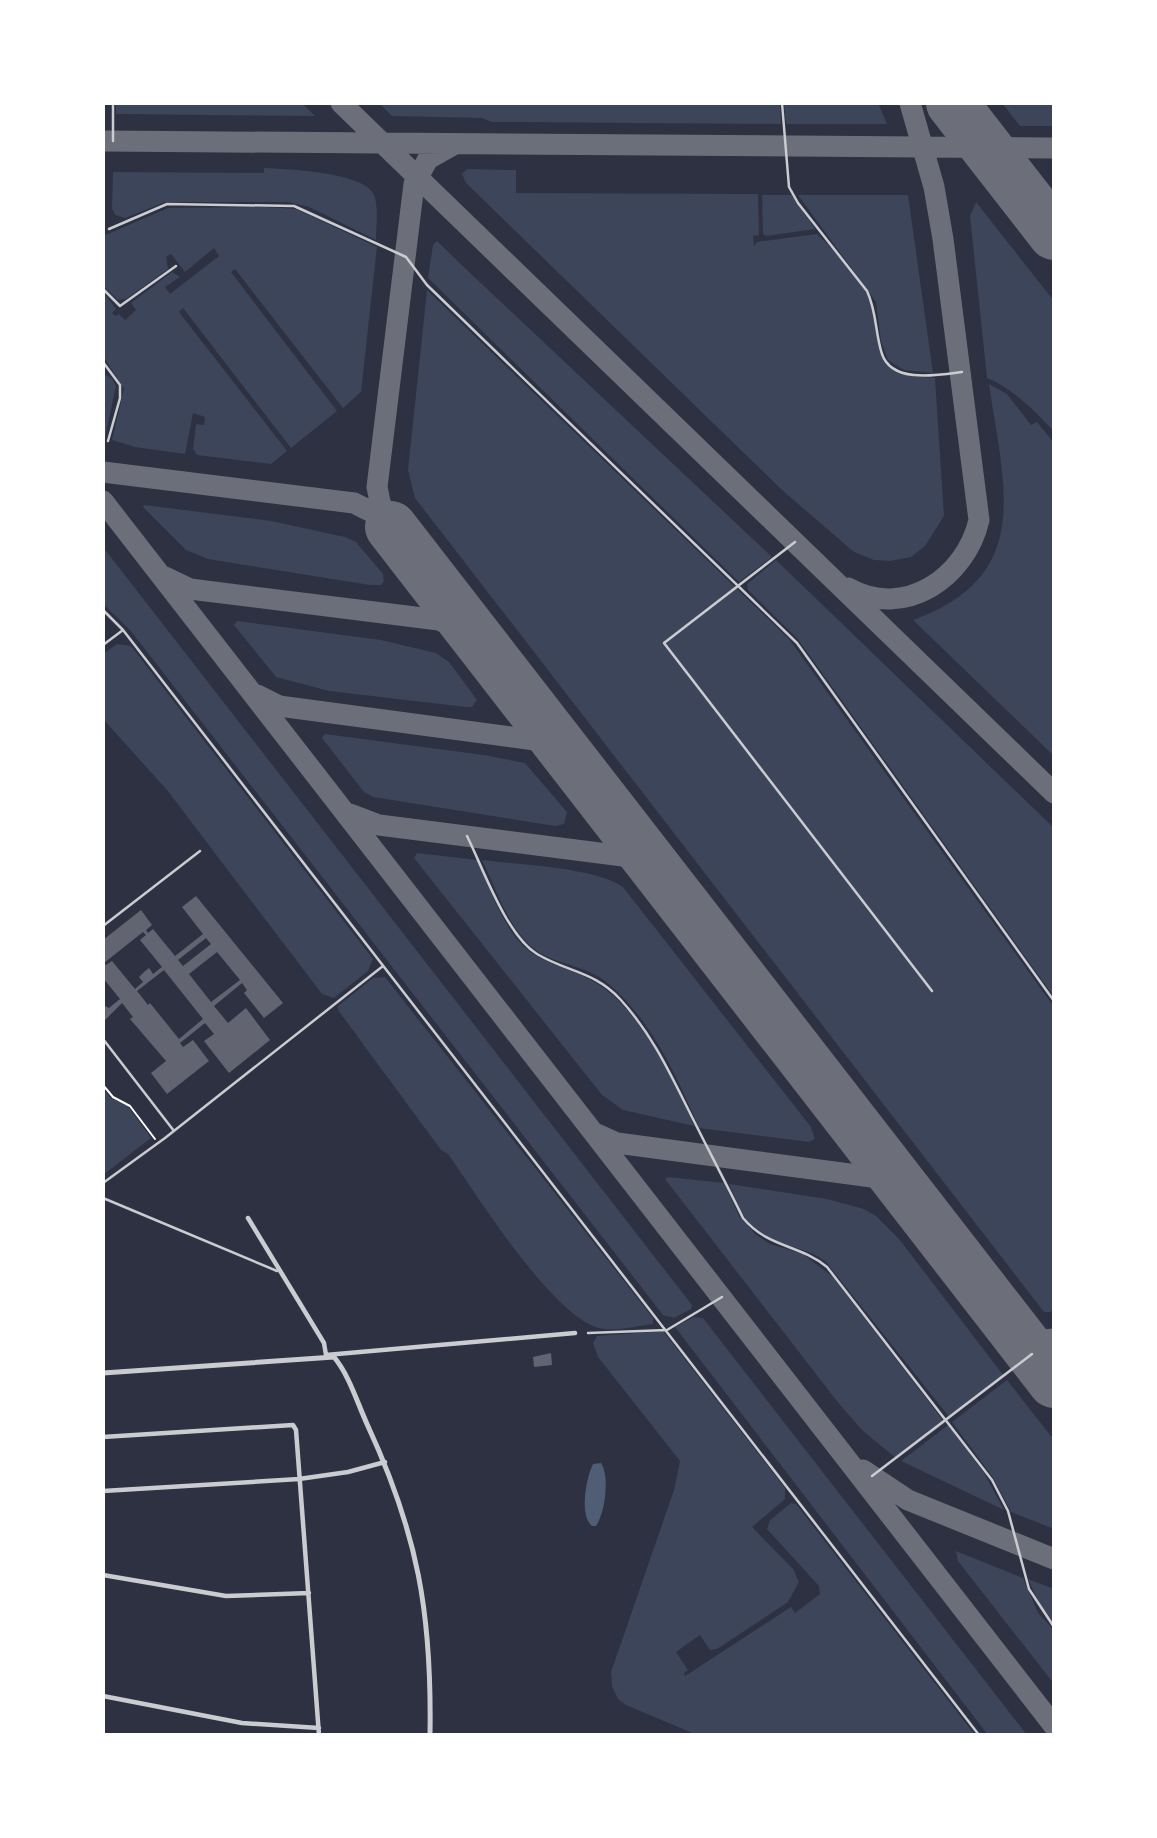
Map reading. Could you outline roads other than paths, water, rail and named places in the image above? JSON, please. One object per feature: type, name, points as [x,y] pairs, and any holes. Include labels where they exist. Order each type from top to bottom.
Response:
[{"type":"street","points":[[248,1218],[277,1271],[324,1343],[326,1355]]},
{"type":"street","points":[[103,1373],[575,1333]]},
{"type":"street","points":[[326,1355],[334,1357],[339,1363],[385,1462],[419,1567],[429,1640],[430,1735]]},
{"type":"street","points":[[103,1437],[289,1423],[296,1430],[319,1735]]},
{"type":"street","points":[[103,1491],[299,1479],[348,1472],[385,1462]]},
{"type":"street","points":[[103,1575],[226,1596],[309,1593]]},
{"type":"street","points":[[103,1696],[242,1723],[318,1728]]},
{"type":"lane","points":[[113,103],[113,141]]},
{"type":"lane","points":[[782,103],[789,187],[863,285],[875,306],[884,358],[892,367],[908,374],[934,376],[962,372]]},
{"type":"lane","points":[[109,229],[167,204],[282,204],[305,209],[406,257],[427,285],[797,643],[1054,1001]]},
{"type":"lane","points":[[103,289],[120,306],[176,266]]},
{"type":"lane","points":[[103,362],[120,385],[120,398],[108,441]]},
{"type":"lane","points":[[795,542],[664,643],[932,991]]},
{"type":"lane","points":[[103,610],[123,630],[384,965],[979,1735]]},
{"type":"lane","points":[[103,645],[123,630]]},
{"type":"lane","points":[[467,836],[510,922],[525,944],[535,953],[583,972],[604,984],[622,1001],[652,1041],[748,1224],[770,1242],[804,1252],[827,1267],[947,1420],[1002,1496],[1029,1590],[1054,1627]]},
{"type":"lane","points":[[103,926],[200,851]]},
{"type":"lane","points":[[103,1183],[174,1131],[384,965]]},
{"type":"lane","points":[[103,1039],[174,1131]]},
{"type":"lane","points":[[103,1198],[277,1271]]},
{"type":"lane","points":[[588,1333],[667,1330],[723,1297]]},
{"type":"lane","points":[[872,1476],[1032,1354]]}]
